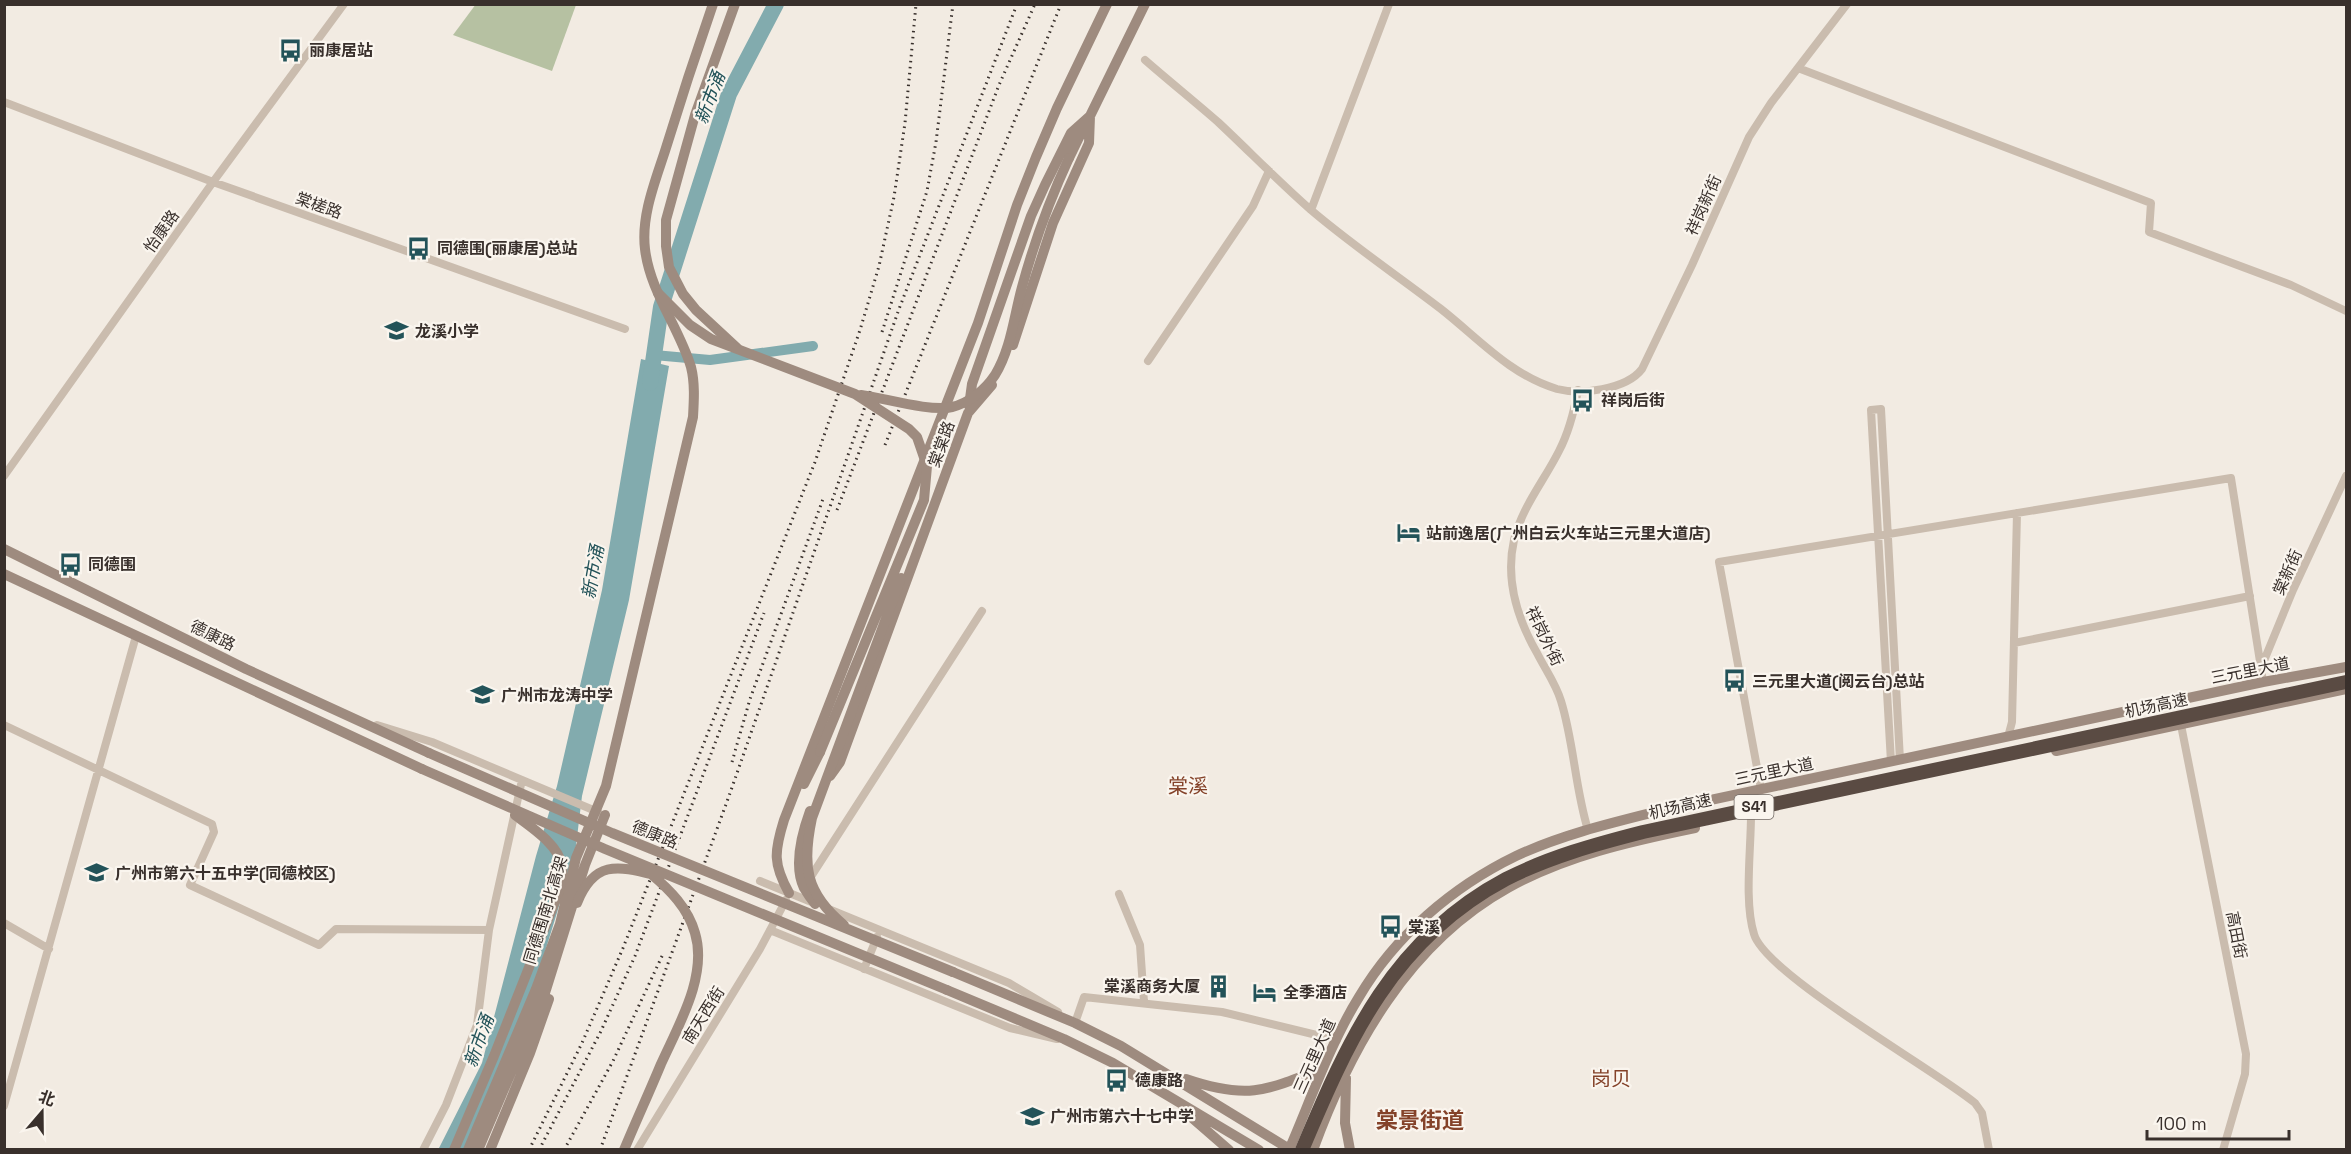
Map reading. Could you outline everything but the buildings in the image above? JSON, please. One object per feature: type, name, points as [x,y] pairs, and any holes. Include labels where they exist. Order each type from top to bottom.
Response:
[{"type":"highway","name":"机场高速","points":[[1293,1149],[1372,1003],[1388,981],[1430,934],[1457,911],[1491,888],[1523,871],[1577,850],[1643,832],[2346,682]]},
{"type":"main road","name":"同德围南北高架","points":[[478,1149],[540,991],[585,865],[596,812],[606,786],[688,437],[694,397],[690,366],[658,293],[645,249],[645,221],[687,79],[713,4]]},
{"type":"main road","points":[[735,4],[695,115],[666,220],[666,246],[669,267],[683,294],[696,310],[737,348]]},
{"type":"main road","name":"棠棠路","points":[[815,904],[797,892],[778,873],[777,847],[784,820],[978,323],[1017,205],[1036,157],[1107,4]]},
{"type":"main road","name":"棠棠路","points":[[797,892],[801,871],[800,848],[805,824],[813,804],[840,762],[968,413],[1000,375],[1009,356],[1053,223],[1089,143],[1090,116],[1145,4]]},
{"type":"main road","points":[[855,394],[928,407],[951,407],[975,397],[995,375],[1010,340],[1032,253],[1058,181],[1090,116]]},
{"type":"main road","points":[[968,413],[972,384],[1031,216],[1071,133],[1090,116]]},
{"type":"main road","points":[[658,293],[697,330],[711,339],[855,394],[893,417],[917,437],[923,452],[927,474],[924,500],[820,752],[784,820]]},
{"type":"main road","points":[[922,464],[924,476],[929,480],[938,480],[946,474]]},
{"type":"main road","points":[[863,935],[835,918],[812,888],[807,867],[806,846],[813,819],[901,578],[930,517]]},
{"type":"main road","name":"德康路","points":[[4,549],[246,669],[429,753],[612,833],[1076,1023],[1168,1073],[1293,1149]]},
{"type":"main road","name":"德康路","points":[[4,574],[422,769],[1070,1042],[1113,1063],[1259,1149]]},
{"type":"main road","name":"三元里大道","points":[[1293,1149],[1323,1068],[1358,998],[1380,966],[1406,934],[1434,910],[1484,874],[1515,857],[1588,830],[1659,811],[2263,682],[2346,667]]},
{"type":"main road","points":[[1314,1149],[1352,1058],[1378,1013],[1417,964],[1450,929],[1491,898],[1532,876],[1583,857],[1751,815],[2346,689]]},
{"type":"main road","points":[[1878,765],[1881,787]]},
{"type":"main road","points":[[454,1149],[555,904],[562,874],[562,865],[555,850],[501,803]]},
{"type":"main road","points":[[490,1149],[547,1007],[570,922],[583,889],[590,878],[601,871],[616,868],[693,885]]},
{"type":"main road","points":[[797,892],[801,871]]},
{"type":"main road","points":[[624,1149],[684,1010],[697,969],[696,940],[688,916],[675,897],[651,874]]},
{"type":"main road","name":"同德围南北高架","points":[[468,1149],[540,991]]},
{"type":"main road","points":[[1335,1044],[1337,1057],[1343,1060],[1352,1058]]},
{"type":"main road","points":[[1168,1073],[1207,1086],[1251,1092],[1271,1089],[1323,1068]]},
{"type":"main road","points":[[1347,1069],[1344,1102],[1350,1149]]},
{"type":"main road","points":[[1160,1090],[1229,1149]]},
{"type":"street","name":"怡康路","points":[[4,476],[213,182],[344,4]]},
{"type":"street","points":[[1311,210],[1389,4]]},
{"type":"street","name":"祥岗新街","points":[[1145,60],[1218,123],[1311,210],[1513,368],[1557,389],[1578,390],[1617,386],[1632,379],[1642,369],[1692,265],[1749,137],[1771,103],[1847,4]]},
{"type":"street","points":[[1798,68],[2151,203],[2149,232],[2291,285],[2346,311]]},
{"type":"street","name":"棠槎路","points":[[4,102],[213,182],[625,329]]},
{"type":"street","points":[[1148,361],[1253,206],[1269,171]]},
{"type":"street","name":"祥岗外街","points":[[1578,390],[1572,421],[1565,440],[1519,524],[1513,549],[1511,574],[1514,597],[1522,623],[1561,701],[1581,808],[1588,830]]},
{"type":"street","points":[[1870,410],[1881,410],[1896,761],[1878,536],[1870,410]]},
{"type":"street","name":"棠新街","points":[[2263,682],[2262,668],[2293,590],[2346,476]]},
{"type":"street","points":[[1761,789],[1719,562],[2231,478],[2262,668]]},
{"type":"street","points":[[2008,737],[2012,722],[2017,513]]},
{"type":"street","points":[[2014,643],[2250,596]]},
{"type":"street","name":"南天西街","points":[[637,1149],[770,930],[982,611]]},
{"type":"street","points":[[4,1106],[136,636]]},
{"type":"street","points":[[353,718],[432,742],[596,812]]},
{"type":"street","points":[[4,725],[212,824],[214,832],[190,885],[319,945],[336,929],[489,930]]},
{"type":"street","name":"高田街","points":[[2181,725],[2246,1054],[2245,1074],[2223,1149]]},
{"type":"street","points":[[423,1149],[446,1105],[477,1025],[489,930],[522,780]]},
{"type":"street","points":[[1751,815],[1750,904],[1754,936],[1760,947],[1796,980],[1975,1103],[1982,1113],[1989,1149]]},
{"type":"street","points":[[760,881],[797,892]]},
{"type":"street","points":[[1119,894],[1140,945],[1144,1002]]},
{"type":"street","points":[[815,904],[1009,984],[1076,1023],[1084,997],[1222,1012],[1335,1044]]},
{"type":"street","points":[[4,923],[48,949]]},
{"type":"street","points":[[770,930],[1010,1028],[1070,1042]]},
{"type":"street","points":[[864,969],[879,930]]},
{"type":"green space","points":[[476,4],[576,5],[552,71],[453,35]]},
{"type":"water","points":[[641,359],[669,366],[629,600],[582,796],[575,854],[521,1030],[470,1149],[438,1150],[482,1063],[536,856],[557,786],[602,590]]},
{"type":"waterway","name":"新市涌","points":[[650,383],[661,307],[729,94],[776,4]]},
{"type":"waterway","points":[[654,355],[710,360],[813,346]]},
{"type":"railway","points":[[529,1150],[582,1043],[623,948],[815,462],[860,330],[879,266],[894,197],[905,123],[916,4]]},
{"type":"railway","points":[[882,332],[927,191],[936,142],[953,4]]},
{"type":"railway","points":[[600,1150],[729,796],[899,309],[1017,4]]},
{"type":"railway","points":[[837,510],[999,85],[1035,4]]},
{"type":"railway","points":[[885,445],[1061,4]]},
{"type":"railway","points":[[732,762],[750,699],[823,499]]},
{"type":"railway","points":[[539,1150],[601,1031],[635,956],[764,613]]},
{"type":"railway","points":[[564,1150],[613,1061],[663,954]]},
{"type":"place","name":"丽康居站","points":[[291,50]]},
{"type":"place","name":"同德围(丽康居)总站","points":[[419,248]]},
{"type":"place","name":"龙溪小学","points":[[397,331]]},
{"type":"place","name":"祥岗后街","points":[[1583,400]]},
{"type":"place","name":"站前逸居(广州白云火车站三元里大道店)","points":[[1408,533]]},
{"type":"place","name":"同德围","points":[[70,564]]},
{"type":"place","name":"三元里大道(阅云台)总站","points":[[1734,681]]},
{"type":"place","name":"广州市龙涛中学","points":[[483,695]]},
{"type":"place","name":"广州市第六十五中学(同德校区)","points":[[97,873]]},
{"type":"place","name":"棠溪","points":[[1390,927]]},
{"type":"place","name":"棠溪商务大厦","points":[[1218,986]]},
{"type":"place","name":"全季酒店","points":[[1265,992]]},
{"type":"place","name":"德康路","points":[[1117,1080]]},
{"type":"place","name":"广州市第六十七中学","points":[[1032,1116]]},
{"type":"district","name":"棠溪","points":[[1188,786]]},
{"type":"district","name":"岗贝","points":[[1611,1079]]},
{"type":"district","name":"棠景街道","points":[[1420,1120]]}]
